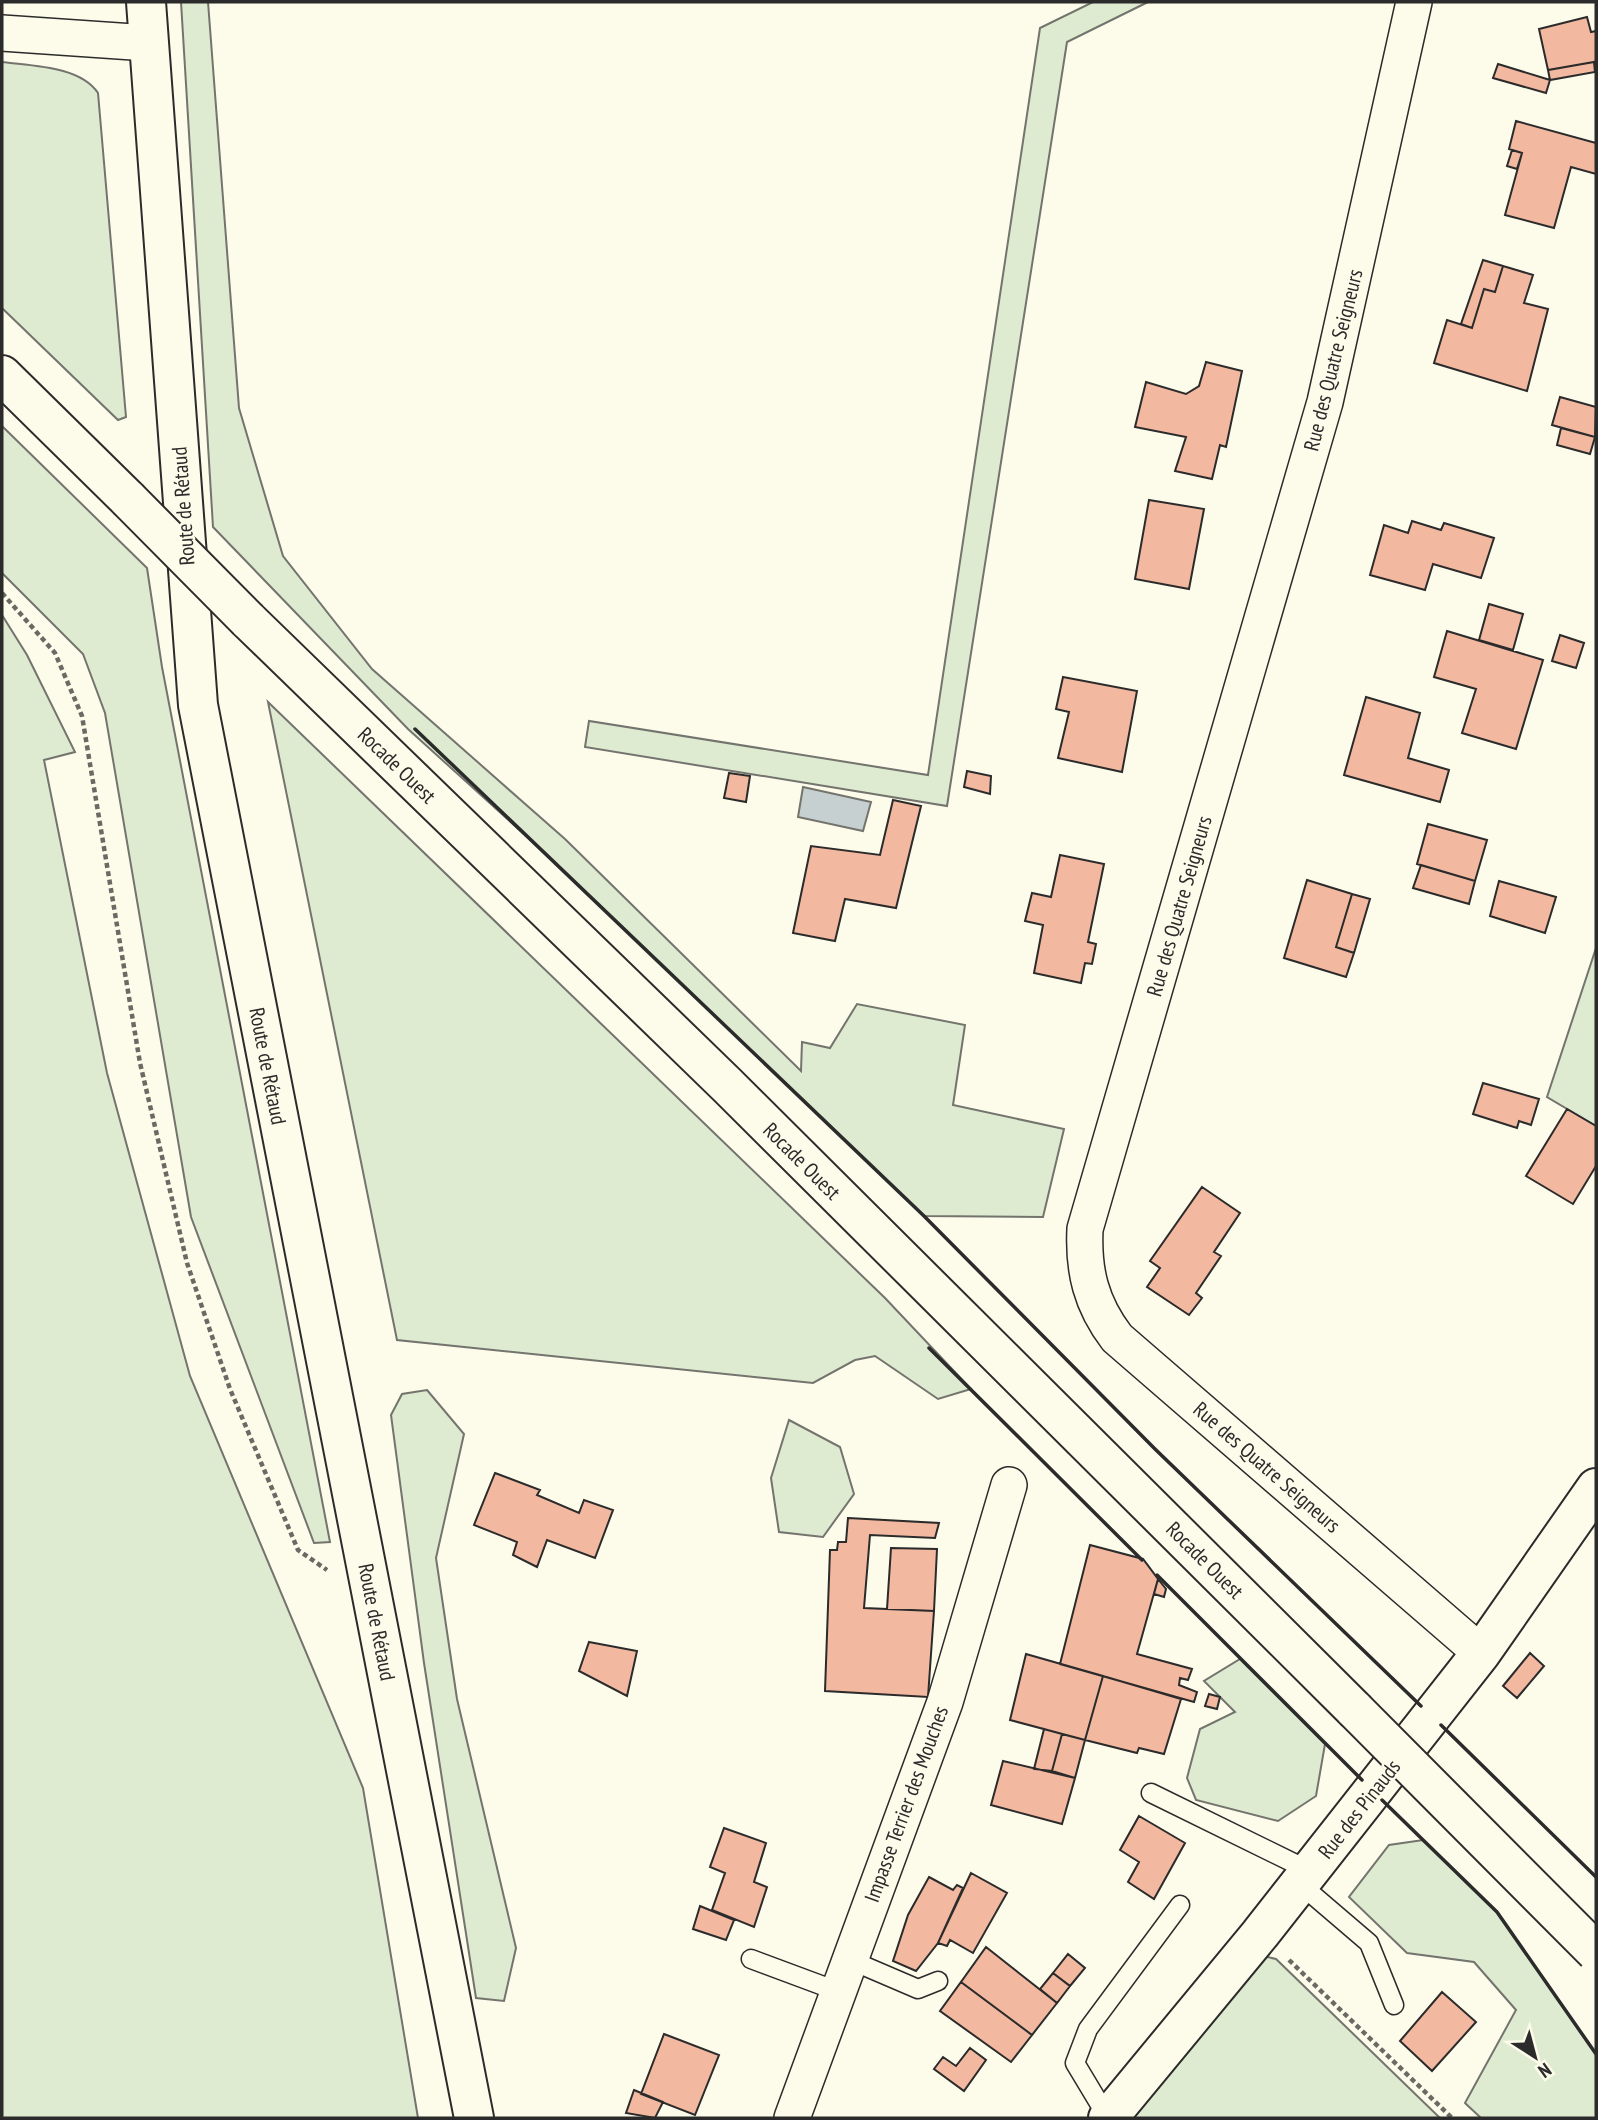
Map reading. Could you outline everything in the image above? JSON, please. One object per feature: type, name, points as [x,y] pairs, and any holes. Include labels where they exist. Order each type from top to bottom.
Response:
[{"type":"main road","name":"Route de Rétaud","points":[[146,2],[198,705],[474,2118]]},
{"type":"main road","name":"Rocade Ouest","points":[[2,375],[248,620],[727,1086],[1596,1952]]},
{"type":"main road","name":"Rue des Pinauds","points":[[1108,2118],[1260,1934],[1481,1653],[1596,1488]]},
{"type":"street","name":"Rue des Quatre Seigneurs","points":[[1414,2],[1325,402],[1089,1217],[1083,1260],[1095,1301],[1117,1338],[1481,1653]]},
{"type":"street","points":[[2,33],[148,43]]},
{"type":"street","name":"Impasse Terrier des Mouches","points":[[792,2118],[842,1975],[945,1702],[1009,1485]]},
{"type":"lane","points":[[1151,1793],[1305,1877],[1369,1943],[1394,2005]]},
{"type":"lane","points":[[1108,2118],[1075,2063],[1088,2029],[1180,1905]]},
{"type":"lane","points":[[751,1959],[918,1989],[938,1981]]},
{"type":"path","points":[[2,593],[55,653],[82,716],[140,1063],[163,1174],[187,1263],[230,1389],[298,1550],[327,1570],[366,1567]]},
{"type":"path","points":[[1260,1934],[1309,1978],[1452,2118]]},
{"type":"green space","points":[[181,2],[208,2],[239,408],[283,556],[372,669],[565,839],[801,1071],[802,1042],[830,1048],[857,1004],[965,1025],[953,1105],[1064,1129],[1043,1217],[924,1216],[546,854],[408,729],[213,527]]},
{"type":"green space","points":[[1093,2],[1148,2],[1067,42],[947,806],[585,747],[589,721],[928,775],[1040,28]]},
{"type":"green space","points":[[2,62],[68,72],[90,84],[98,93],[126,417],[118,420],[2,308]]},
{"type":"green space","points":[[2,426],[147,568],[162,667],[330,1542],[314,1543],[191,1217],[105,713],[83,654],[2,573]]},
{"type":"green space","points":[[2,615],[27,655],[75,752],[44,760],[107,1073],[190,1376],[363,1788],[418,2118],[2,2118]]},
{"type":"green space","points":[[268,702],[885,1298],[971,1389],[938,1399],[875,1356],[855,1360],[813,1383],[397,1340]]},
{"type":"green space","points":[[1596,948],[1596,1126],[1547,1097]]},
{"type":"green space","points":[[427,1390],[464,1434],[436,1558],[457,1699],[516,1948],[504,2001],[476,1998],[424,1663],[391,1415],[402,1394]]},
{"type":"green space","points":[[789,1420],[840,1447],[854,1494],[823,1537],[779,1532],[771,1478]]},
{"type":"green space","points":[[1240,1659],[1325,1744],[1316,1796],[1278,1821],[1196,1800],[1187,1778],[1200,1729],[1235,1712],[1204,1681]]},
{"type":"green space","points":[[1423,1840],[1497,1912],[1596,2054],[1596,2118],[1481,2118],[1465,2103],[1516,2010],[1474,1962],[1407,1953],[1349,1897],[1389,1845]]},
{"type":"green space","points":[[1263,1956],[1276,1959],[1440,2118],[1133,2118]]},
{"type":"shaded area","points":[[803,787],[871,802],[863,831],[798,817]]},
{"type":"building","points":[[1587,17],[1591,32],[1596,31],[1596,72],[1594,62],[1548,70],[1539,29]]},
{"type":"building","points":[[1594,62],[1595,72],[1550,80],[1548,70]]},
{"type":"building","points":[[1498,64],[1550,80],[1546,93],[1493,78]]},
{"type":"building","points":[[1516,121],[1596,143],[1596,174],[1571,167],[1554,228],[1505,215],[1522,153],[1509,149]]},
{"type":"building","points":[[1512,150],[1522,153],[1517,169],[1507,166]]},
{"type":"building","points":[[1483,260],[1503,266],[1495,292],[1484,289],[1472,328],[1461,324]]},
{"type":"building","points":[[1503,266],[1533,275],[1524,303],[1548,309],[1527,391],[1434,363],[1447,320],[1472,328],[1484,289],[1495,292]]},
{"type":"building","points":[[1206,362],[1242,371],[1226,447],[1220,445],[1212,479],[1175,471],[1186,437],[1135,427],[1146,382],[1186,394],[1199,386]]},
{"type":"building","points":[[1560,397],[1596,407],[1595,437],[1552,425]]},
{"type":"building","points":[[1561,428],[1595,437],[1590,454],[1557,445]]},
{"type":"building","points":[[1149,500],[1204,509],[1189,589],[1135,579]]},
{"type":"building","points":[[1412,521],[1441,530],[1444,523],[1494,538],[1481,578],[1433,564],[1425,590],[1370,575],[1384,525],[1408,533]]},
{"type":"building","points":[[1489,604],[1523,614],[1513,650],[1479,640]]},
{"type":"building","points":[[1447,631],[1543,660],[1516,749],[1462,733],[1476,689],[1434,677]]},
{"type":"building","points":[[1560,635],[1584,643],[1576,668],[1552,661]]},
{"type":"building","points":[[1063,677],[1137,691],[1122,772],[1058,758],[1069,712],[1056,709]]},
{"type":"building","points":[[1366,697],[1420,713],[1408,758],[1449,770],[1440,802],[1344,775]]},
{"type":"building","points":[[967,771],[991,776],[990,794],[964,787]]},
{"type":"building","points":[[729,773],[750,776],[746,802],[724,798]]},
{"type":"building","points":[[893,800],[921,806],[896,908],[845,899],[835,941],[793,933],[811,846],[880,855]]},
{"type":"building","points":[[1428,824],[1487,840],[1475,881],[1417,864]]},
{"type":"building","points":[[1060,855],[1104,864],[1088,942],[1096,944],[1092,964],[1085,963],[1081,983],[1034,973],[1043,925],[1025,921],[1032,893],[1051,897]]},
{"type":"building","points":[[1421,865],[1475,881],[1469,904],[1413,888]]},
{"type":"building","points":[[1307,880],[1352,894],[1336,947],[1354,953],[1346,977],[1284,958]]},
{"type":"building","points":[[1499,881],[1556,897],[1545,933],[1490,916]]},
{"type":"building","points":[[1352,894],[1370,899],[1354,953],[1336,947]]},
{"type":"building","points":[[1483,1083],[1539,1099],[1531,1125],[1519,1121],[1517,1128],[1473,1114]]},
{"type":"building","points":[[1567,1109],[1596,1126],[1596,1166],[1573,1204],[1526,1176]]},
{"type":"building","points":[[1202,1187],[1240,1213],[1214,1252],[1221,1256],[1196,1293],[1202,1298],[1189,1315],[1147,1287],[1160,1268],[1150,1261]]},
{"type":"building","points":[[495,1473],[540,1490],[537,1495],[579,1513],[584,1500],[613,1510],[595,1558],[547,1540],[537,1567],[513,1555],[517,1542],[474,1525]]},
{"type":"building","points":[[848,1518],[939,1523],[935,1538],[870,1535],[864,1608],[934,1611],[928,1697],[825,1691],[830,1550],[837,1550],[838,1542],[846,1542]]},
{"type":"building","points":[[1090,1545],[1143,1559],[1158,1579],[1137,1654],[1192,1669],[1188,1680],[1180,1678],[1179,1685],[1197,1692],[1194,1702],[1060,1664]]},
{"type":"building","points":[[891,1548],[937,1549],[934,1611],[887,1609]]},
{"type":"building","points":[[1158,1579],[1166,1589],[1164,1597],[1154,1594]]},
{"type":"building","points":[[589,1642],[637,1651],[627,1696],[579,1671]]},
{"type":"building","points":[[1530,1653],[1544,1666],[1517,1698],[1503,1686]]},
{"type":"building","points":[[1026,1654],[1103,1676],[1085,1740],[1010,1720]]},
{"type":"building","points":[[1103,1676],[1181,1699],[1164,1754],[1139,1748],[1137,1753],[1085,1740]]},
{"type":"building","points":[[1209,1694],[1220,1697],[1217,1709],[1205,1706]]},
{"type":"building","points":[[1044,1729],[1062,1734],[1052,1771],[1034,1769]]},
{"type":"building","points":[[1062,1734],[1085,1740],[1075,1778],[1052,1771]]},
{"type":"building","points":[[1003,1761],[1075,1778],[1062,1824],[991,1805]]},
{"type":"building","points":[[1139,1816],[1185,1843],[1154,1899],[1128,1882],[1139,1862],[1120,1850]]},
{"type":"building","points":[[724,1828],[766,1843],[754,1882],[767,1887],[754,1927],[712,1910],[725,1873],[710,1867]]},
{"type":"building","points":[[971,1873],[1007,1893],[973,1953],[950,1940],[947,1946],[938,1943]]},
{"type":"building","points":[[929,1877],[953,1890],[957,1885],[963,1888],[938,1943],[916,1971],[893,1961],[908,1915]]},
{"type":"building","points":[[700,1906],[734,1920],[726,1940],[693,1929]]},
{"type":"building","points":[[986,1947],[1057,2003],[1032,2035],[961,1982]]},
{"type":"building","points":[[1068,1954],[1085,1968],[1070,1986],[1053,1973]]},
{"type":"building","points":[[1053,1973],[1070,1986],[1057,2003],[1040,1989]]},
{"type":"building","points":[[961,1982],[1032,2035],[1011,2062],[940,2011]]},
{"type":"building","points":[[1442,1992],[1476,2022],[1432,2071],[1400,2041]]},
{"type":"building","points":[[664,2034],[719,2055],[695,2115],[641,2094]]},
{"type":"building","points":[[970,2048],[986,2060],[964,2091],[934,2069],[943,2057],[956,2066]]},
{"type":"building","points":[[634,2090],[663,2102],[655,2118],[626,2113]]},
{"type":"wall","points":[[415,729],[924,1216],[1155,1449],[1421,1706]]},
{"type":"wall","points":[[929,1348],[1142,1560]]},
{"type":"wall","points":[[1157,1575],[1362,1780]]},
{"type":"wall","points":[[1441,1725],[1596,1877]]},
{"type":"wall","points":[[1382,1800],[1497,1912],[1596,2054]]}]
